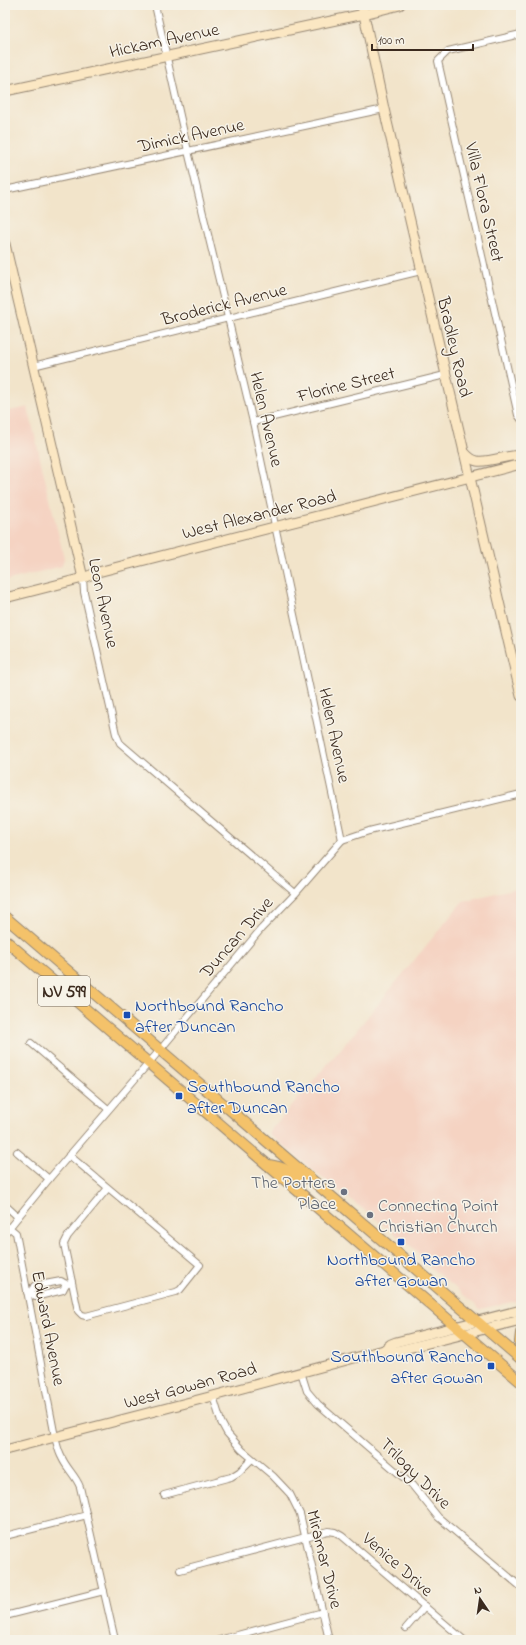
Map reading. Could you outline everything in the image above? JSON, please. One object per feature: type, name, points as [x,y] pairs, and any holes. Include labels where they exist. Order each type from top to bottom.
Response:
[{"type":"main road","name":"NV 599","points":[[5,917],[521,1359]]},
{"type":"main road","name":"NV 599","points":[[5,940],[521,1382]]},
{"type":"main road","points":[[266,1164],[284,1169],[293,1176],[299,1178],[309,1177]]},
{"type":"main road","points":[[311,1203],[328,1194]]},
{"type":"main road","points":[[521,1333],[521,1348]]},
{"type":"street","name":"Helen Avenue","points":[[155,5],[253,422],[342,840]]},
{"type":"street","name":"Hickam Avenue","points":[[5,91],[363,10],[400,5]]},
{"type":"street","name":"Bradley Road","points":[[363,10],[421,271],[521,696]]},
{"type":"street","name":"Villa Flora Street","points":[[521,34],[448,51],[438,61],[521,419]]},
{"type":"street","name":"Dimick Avenue","points":[[5,190],[384,109]]},
{"type":"street","name":"Leon Avenue","points":[[5,244],[83,578],[84,592],[109,705],[116,734],[120,743],[295,893]]},
{"type":"street","name":"Broderick Avenue","points":[[33,366],[421,271]]},
{"type":"street","name":"Florine Street","points":[[253,422],[445,375]]},
{"type":"street","points":[[464,452],[470,458],[477,461],[521,455]]},
{"type":"street","name":"West Alexander Road","points":[[5,598],[274,526],[521,464]]},
{"type":"street","name":"Duncan Drive","points":[[5,1233],[69,1155],[160,1050],[261,929],[342,840],[369,831],[521,794]]},
{"type":"street","points":[[31,1043],[108,1109]]},
{"type":"street","points":[[17,1152],[49,1179]]},
{"type":"street","points":[[69,1155],[200,1265],[180,1290],[176,1292],[86,1316],[82,1315],[78,1311],[69,1283],[64,1244],[68,1236],[108,1188]]},
{"type":"street","points":[[5,1205],[18,1217]]},
{"type":"street","name":"Edward Avenue","points":[[10,1228],[16,1233],[29,1292],[55,1437],[61,1457],[70,1471],[77,1478],[80,1487],[115,1640]]},
{"type":"street","points":[[61,1280],[69,1283],[63,1290],[35,1297],[29,1292],[34,1286],[61,1280]]},
{"type":"street","name":"West Gowan Road","points":[[384,1350],[391,1344],[521,1310]]},
{"type":"street","name":"West Gowan Road","points":[[5,1450],[384,1350],[396,1351],[521,1320]]},
{"type":"street","name":"Trilogy Drive","points":[[301,1372],[307,1390],[318,1404],[412,1485],[438,1517],[521,1587]]},
{"type":"street","name":"Miramar Drive","points":[[213,1396],[221,1422],[228,1433],[242,1450],[273,1476],[290,1494],[300,1514],[329,1640]]},
{"type":"street","points":[[164,1494],[231,1477],[239,1472],[252,1459]]},
{"type":"street","points":[[5,1536],[87,1515]]},
{"type":"street","name":"Venice Drive","points":[[180,1570],[328,1531],[335,1532],[342,1536],[464,1640]]},
{"type":"street","points":[[5,1616],[104,1591]]},
{"type":"street","points":[[406,1628],[425,1606]]},
{"type":"street","points":[[219,1640],[323,1612]]},
{"type":"shaded area","points":[[28,407],[64,558],[62,566],[5,581],[5,412]]},
{"type":"shaded area","points":[[521,887],[521,1300],[480,1309],[425,1264],[416,1250],[324,1179],[268,1133],[351,1037],[463,901]]},
{"type":"place","name":"Northbound Rancho after Duncan","points":[[127,1015]]},
{"type":"place","name":"Southbound Rancho after Duncan","points":[[179,1096]]},
{"type":"place","name":"The Potters Place","points":[[344,1192]]},
{"type":"place","name":"Connecting Point Christian Church","points":[[370,1215]]},
{"type":"place","name":"Northbound Rancho after Gowan","points":[[401,1242]]},
{"type":"place","name":"Southbound Rancho after Gowan","points":[[491,1366]]}]
